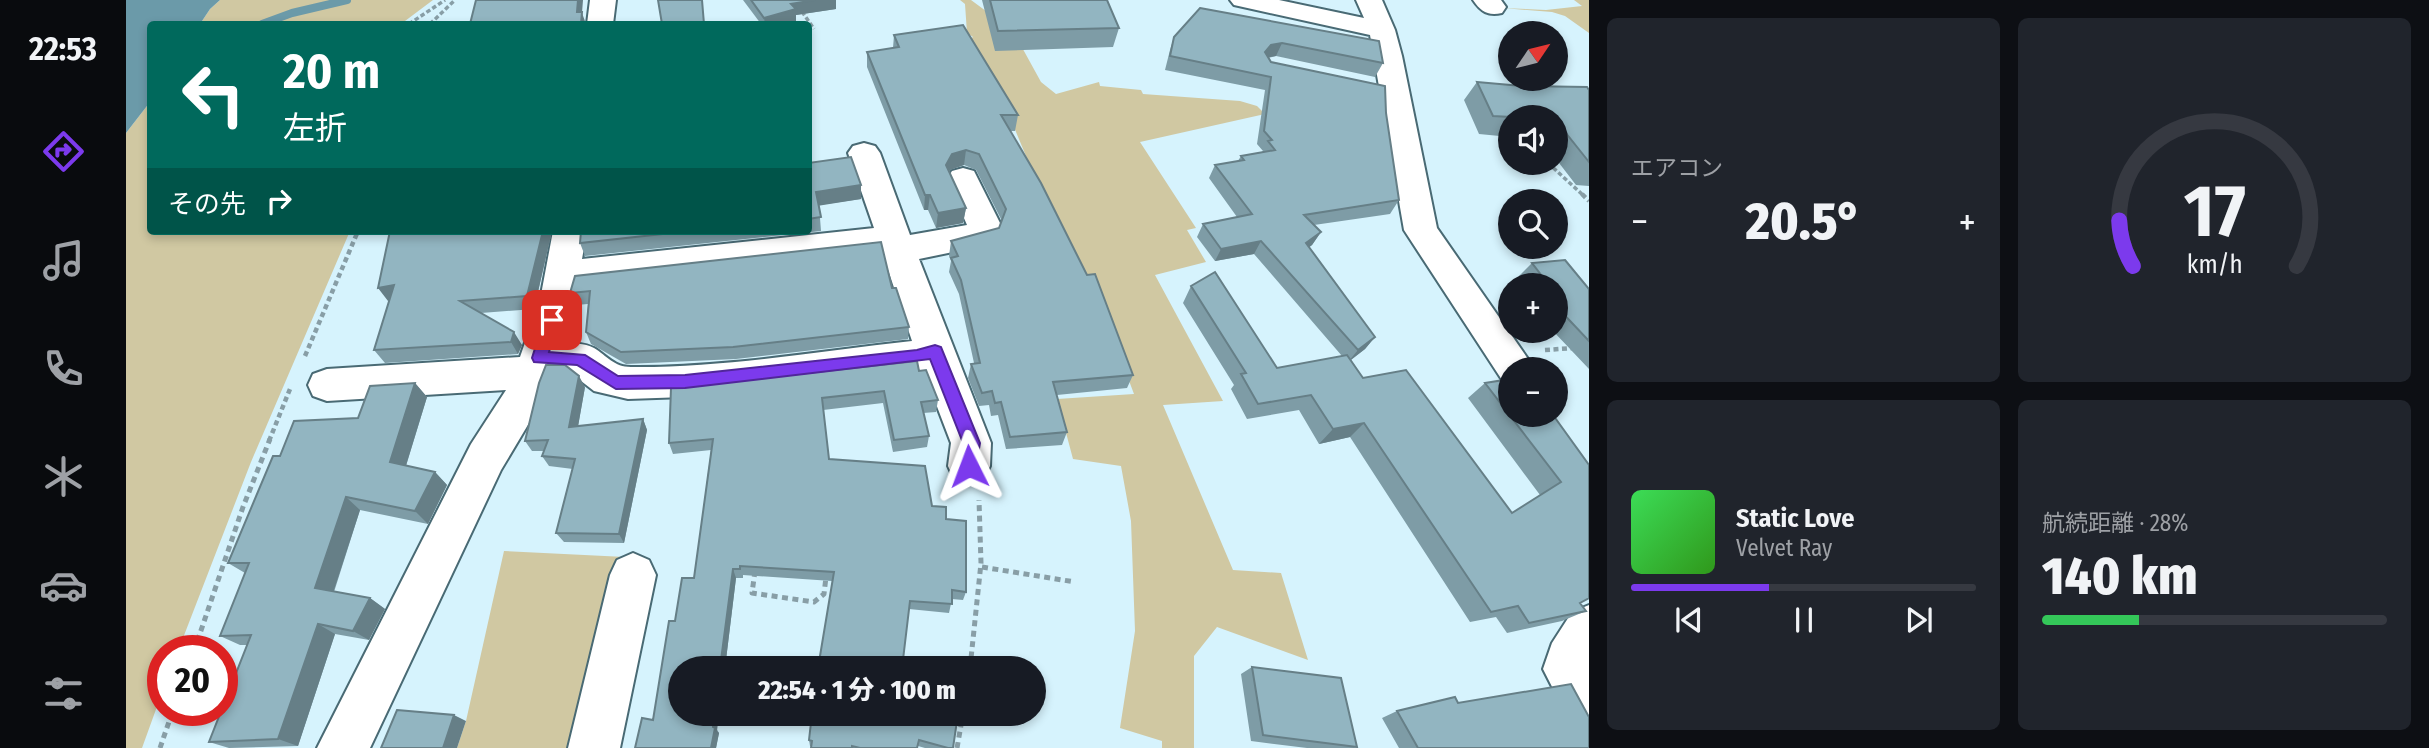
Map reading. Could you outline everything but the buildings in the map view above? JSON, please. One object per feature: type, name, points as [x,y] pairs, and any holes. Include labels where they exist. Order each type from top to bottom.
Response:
[{"type":"street","points":[[600,21],[603,0]]},
{"type":"street","points":[[1243,0],[1382,30]]},
{"type":"street","points":[[1369,0],[1382,30],[1380,89],[1421,230],[1508,357]]},
{"type":"street","points":[[864,153],[935,352],[971,443],[969,466]]},
{"type":"street","points":[[564,274],[975,236],[983,232],[984,225],[963,179]]},
{"type":"street","points":[[343,748],[486,457],[518,406],[536,366],[564,274],[569,235]]},
{"type":"street","points":[[307,377],[518,373],[536,366],[580,359],[608,380],[628,383],[685,381],[935,352]]},
{"type":"street","points":[[594,748],[632,575]]},
{"type":"street","points":[[1589,629],[1569,660],[1567,669],[1589,706]]},
{"type":"path","points":[[414,21],[445,0]]},
{"type":"path","points":[[433,21],[455,0]]},
{"type":"path","points":[[793,0],[808,21]]},
{"type":"path","points":[[1561,175],[1589,201]]},
{"type":"path","points":[[199,635],[243,507],[307,377],[357,235]]},
{"type":"path","points":[[969,466],[978,487],[983,537],[971,656]]},
{"type":"path","points":[[755,566],[752,593],[814,602],[824,594],[827,571]]},
{"type":"path","points":[[982,567],[1075,582]]},
{"type":"path","points":[[161,748],[168,726]]},
{"type":"path","points":[[957,748],[961,726]]},
{"type":"shaded area","points":[[220,0],[433,0],[405,21],[202,21]]},
{"type":"shaded area","points":[[960,0],[971,0],[1013,31],[1041,82],[1056,94],[1099,82],[1100,86],[1141,90],[1143,94],[1240,101],[1257,106],[1265,114],[1140,142],[1196,228],[1187,230],[1206,262],[1155,275],[1223,401],[1163,405],[1233,570],[1281,573],[1308,660],[1217,627],[1194,656],[1194,748],[1162,748],[1162,741],[1120,728],[1135,631],[1131,521],[1121,466],[1073,459],[1057,399],[1134,394],[1093,285],[1031,168],[1006,108],[966,42],[973,37],[967,33],[965,4]]},
{"type":"shaded area","points":[[1574,0],[1589,0],[1589,33],[1565,16],[1552,12],[1503,8],[1546,10],[1582,6]]},
{"type":"shaded area","points":[[147,106],[147,235],[348,235],[251,462],[184,635],[147,635],[147,726],[150,726],[142,748],[126,748],[126,133]]},
{"type":"shaded area","points":[[504,551],[625,557],[580,748],[457,748],[466,721]]},
{"type":"water","points":[[126,0],[220,0],[202,21],[147,21],[147,106],[126,133]]},
{"type":"waterway","points":[[270,21],[347,0]]},
{"type":"route","points":[[552,320],[539,358],[580,359],[608,380],[616,382],[685,381],[935,352],[948,378],[971,443],[969,466]]}]
